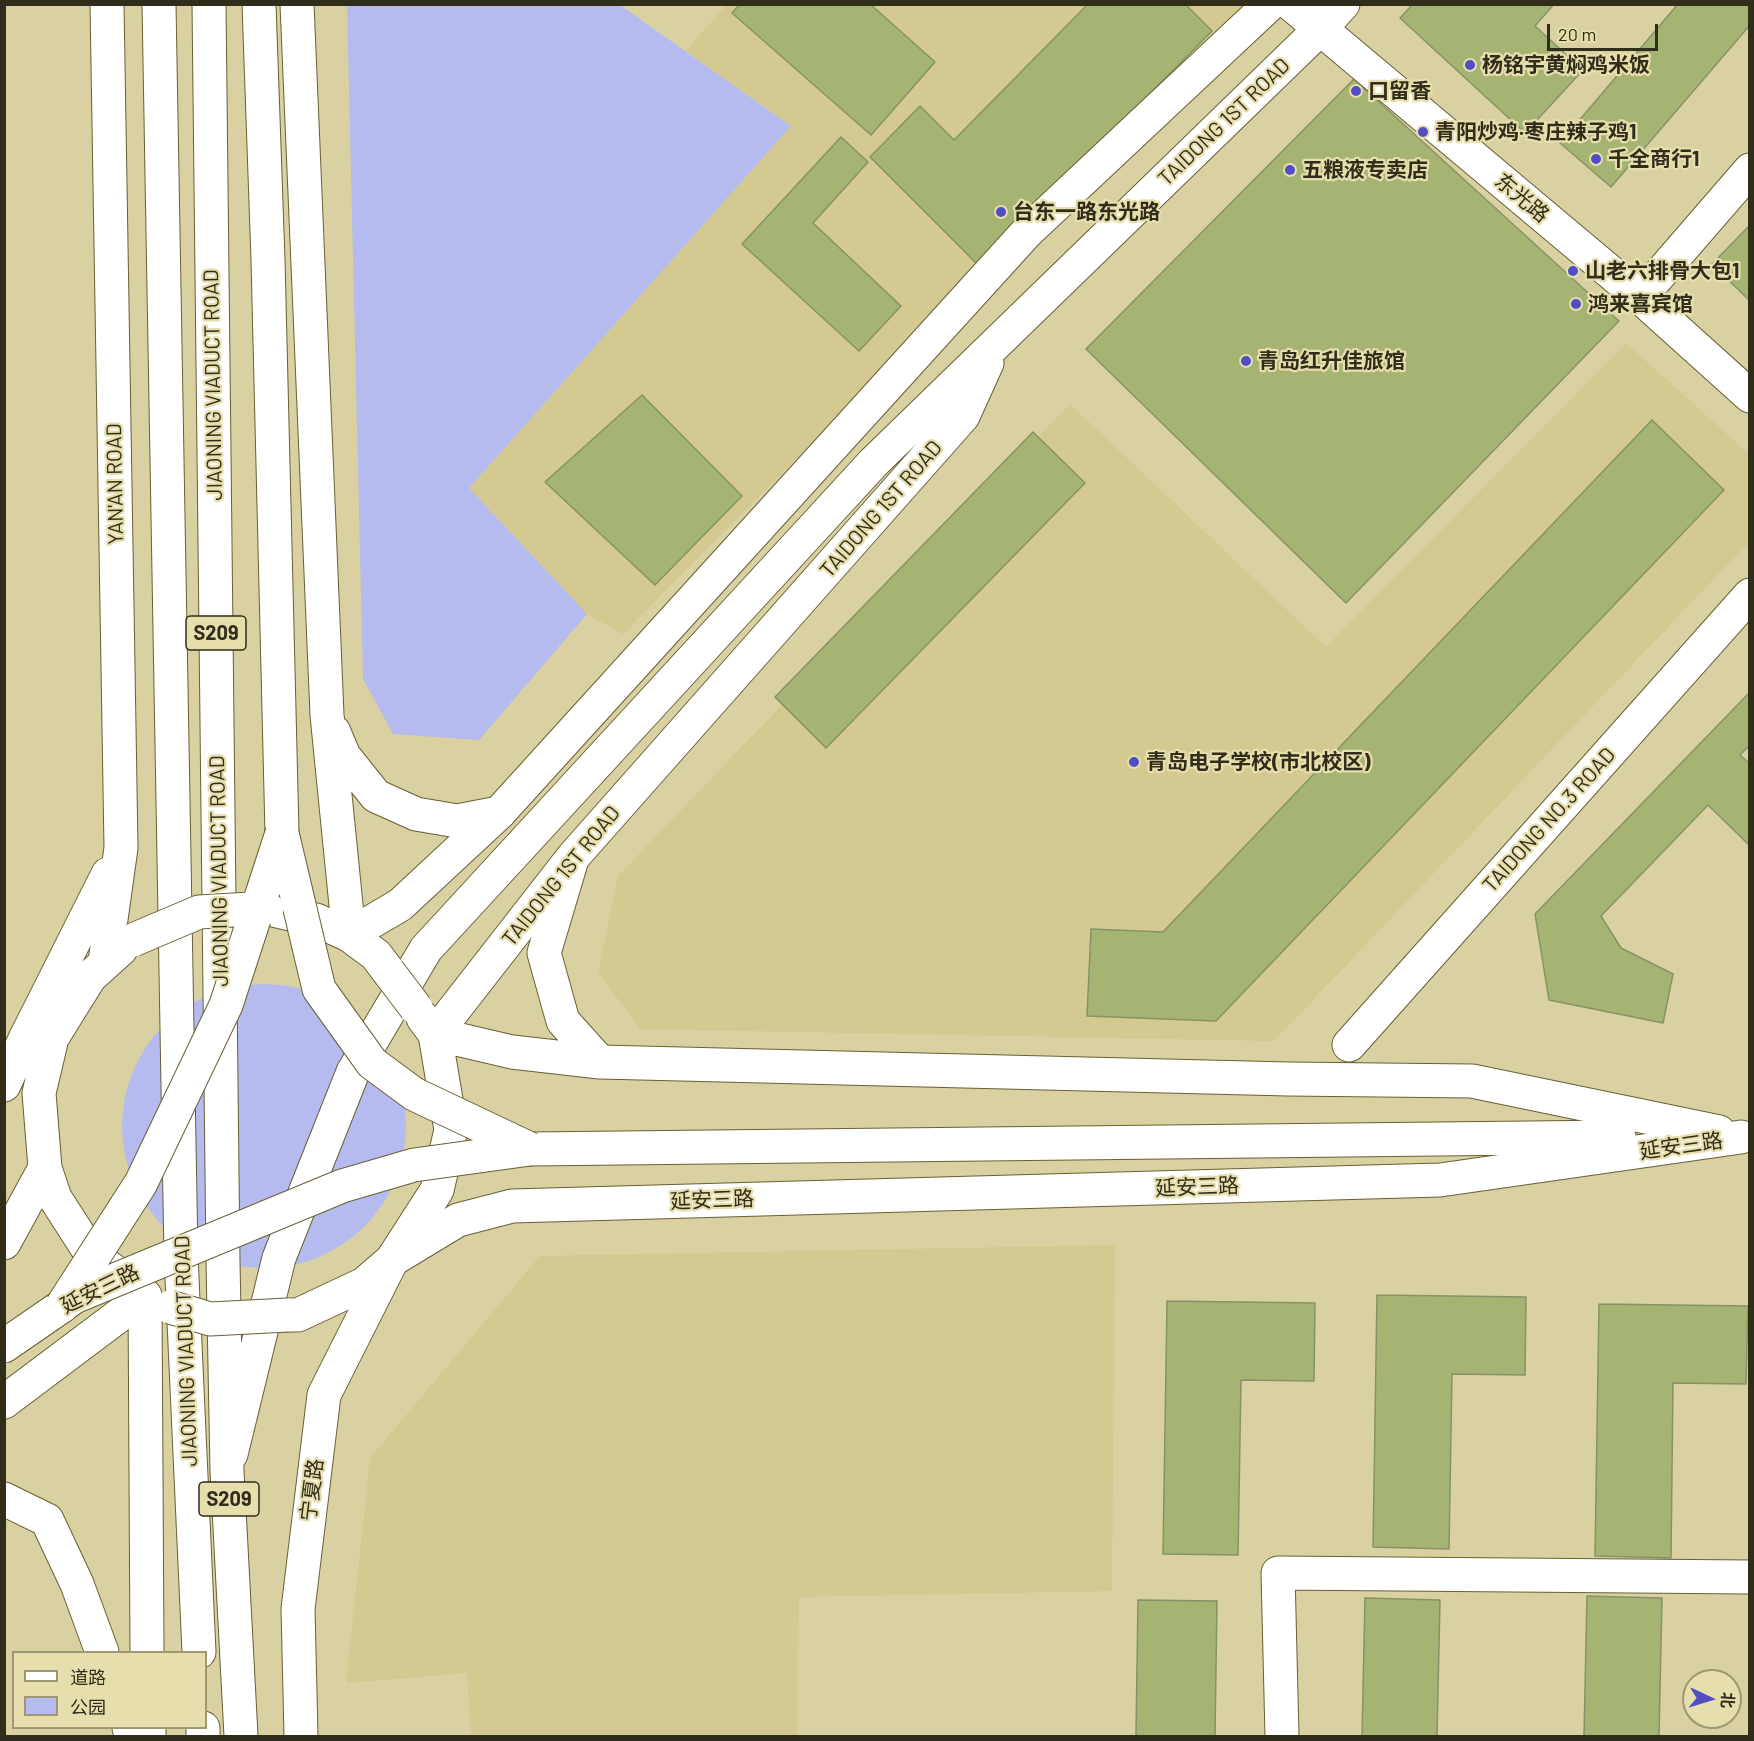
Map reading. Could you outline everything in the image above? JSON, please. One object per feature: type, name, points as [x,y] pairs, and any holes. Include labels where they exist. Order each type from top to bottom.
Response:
[{"type":"main road","name":"YAN'AN ROAD","points":[[105,962],[121,848],[106,4]]},
{"type":"main road","name":"JIAONING VIADUCT ROAD","points":[[159,4],[181,1244],[199,1651]]},
{"type":"main road","name":"JIAONING VIADUCT ROAD","points":[[209,4],[227,1471],[241,1737]]},
{"type":"main road","points":[[259,4],[268,260],[282,833],[319,988],[372,1063],[414,1094],[530,1149]]},
{"type":"main road","points":[[297,4],[327,715],[349,935]]},
{"type":"main road","points":[[349,935],[400,905],[499,813],[1027,232],[1270,4]]},
{"type":"main road","name":"东光路","points":[[1291,4],[1319,30],[1640,297],[1749,396]]},
{"type":"main road","name":"TAIDONG 1ST ROAD","points":[[425,1021],[963,416],[995,345],[1343,4]]},
{"type":"main road","points":[[1640,297],[1749,170]]},
{"type":"main road","points":[[227,1471],[279,1258],[353,1072],[426,949],[874,462],[995,345]]},
{"type":"main road","name":"TAIDONG NO.3 ROAD","points":[[1349,1046],[1749,595]]},
{"type":"main road","points":[[327,715],[344,756],[376,796],[416,814],[457,821],[499,813]]},
{"type":"main road","points":[[62,1306],[141,1183],[226,1005],[282,833]]},
{"type":"main road","points":[[4,1085],[121,848]]},
{"type":"main road","points":[[573,857],[544,953],[563,1021],[600,1062]]},
{"type":"main road","points":[[267,908],[316,920],[349,935],[376,955],[425,1021],[451,1130],[437,1190],[392,1260],[364,1284],[298,1315],[210,1319],[158,1302],[91,1254],[55,1198],[45,1168],[39,1093],[52,1038],[90,977],[105,962],[133,940],[199,912],[267,908]]},
{"type":"main road","name":"延安三路","points":[[425,1021],[512,1052],[600,1062],[1288,1080],[1472,1081],[1745,1137]]},
{"type":"main road","name":"延安三路","points":[[4,1346],[74,1297],[342,1186],[414,1165],[530,1149],[1447,1138],[1745,1137]]},
{"type":"main road","name":"延安三路","points":[[392,1260],[458,1220],[512,1206],[1440,1180],[1745,1137]]},
{"type":"main road","points":[[4,1243],[45,1168]]},
{"type":"main road","name":"宁夏路","points":[[301,1737],[298,1609],[324,1395],[392,1260]]},
{"type":"main road","points":[[4,1402],[158,1302]]},
{"type":"main road","points":[[147,1651],[158,1302]]},
{"type":"main road","points":[[4,1499],[47,1520],[77,1584],[101,1651]]},
{"type":"main road","points":[[1282,1737],[1278,1573],[1749,1577]]},
{"type":"shaded area","points":[[726,5],[1245,5],[623,634],[587,614],[469,488],[791,126],[686,51]]},
{"type":"shaded area","name":"青岛电子学校(市北校区)","points":[[1626,343],[1749,454],[1749,542],[1274,1041],[640,1029],[598,972],[618,876],[1070,404],[1326,647]]},
{"type":"shaded area","points":[[1115,1245],[1112,1591],[799,1597],[797,1736],[471,1736],[467,1673],[346,1683],[370,1458],[540,1256]]},
{"type":"green space","points":[[347,5],[620,5],[791,126],[469,488],[587,614],[479,740],[393,734],[363,679]]},
{"type":"green space","points":[[264,984],[292,987],[318,995],[343,1008],[364,1026],[382,1047],[395,1072],[403,1098],[406,1126],[403,1154],[395,1180],[382,1205],[364,1226],[343,1244],[318,1257],[292,1265],[264,1268],[236,1265],[210,1257],[185,1244],[164,1226],[146,1205],[133,1180],[125,1154],[122,1126],[125,1098],[133,1072],[146,1047],[164,1026],[185,1008],[210,995],[236,987]]},
{"type":"building","points":[[740,4],[870,4],[935,62],[871,135],[732,13]]},
{"type":"building","points":[[1088,4],[1185,4],[1212,31],[979,266],[870,157],[920,106],[954,140]]},
{"type":"building","points":[[1413,4],[1554,4],[1535,26],[1583,70],[1525,133],[1400,18]]},
{"type":"building","points":[[1678,4],[1750,4],[1750,25],[1611,187],[1560,143]]},
{"type":"building","points":[[1354,79],[1619,321],[1346,603],[1086,349]]},
{"type":"building","points":[[841,137],[868,162],[813,223],[901,306],[859,351],[742,244]]},
{"type":"building","points":[[1750,225],[1750,301],[1712,264]]},
{"type":"building","points":[[642,395],[742,496],[655,585],[545,482]]},
{"type":"building","points":[[1652,420],[1724,490],[1216,1021],[1087,1016],[1091,929],[1163,932]]},
{"type":"building","points":[[1033,432],[1085,483],[826,748],[775,697]]},
{"type":"building","points":[[1750,692],[1750,745],[1740,755],[1750,764],[1750,846],[1708,805],[1601,916],[1621,948],[1673,974],[1663,1023],[1549,1000],[1535,914]]},
{"type":"building","points":[[1377,1295],[1526,1297],[1525,1375],[1452,1374],[1449,1549],[1373,1547]]},
{"type":"building","points":[[1167,1301],[1315,1303],[1314,1381],[1241,1380],[1238,1555],[1163,1554]]},
{"type":"building","points":[[1599,1304],[1748,1306],[1746,1384],[1673,1383],[1671,1558],[1595,1556]]},
{"type":"building","points":[[1587,1596],[1662,1598],[1659,1736],[1584,1736]]},
{"type":"building","points":[[1365,1598],[1440,1600],[1437,1736],[1362,1736]]},
{"type":"building","points":[[1138,1600],[1217,1601],[1215,1736],[1136,1736]]},
{"type":"place","name":"杨铭宇黄焖鸡米饭","points":[[1470,65]]},
{"type":"place","name":"口留香","points":[[1356,91]]},
{"type":"place","name":"青阳炒鸡·枣庄辣子鸡1","points":[[1423,132]]},
{"type":"place","name":"千全商行1","points":[[1596,159]]},
{"type":"place","name":"五粮液专卖店","points":[[1290,170]]},
{"type":"place","name":"台东一路东光路","points":[[1001,212]]},
{"type":"place","name":"山老六排骨大包1","points":[[1573,271]]},
{"type":"place","name":"鸿来喜宾馆","points":[[1576,304]]},
{"type":"place","name":"青岛红升佳旅馆","points":[[1246,361]]},
{"type":"place","name":"青岛电子学校(市北校区)","points":[[1134,762]]}]
